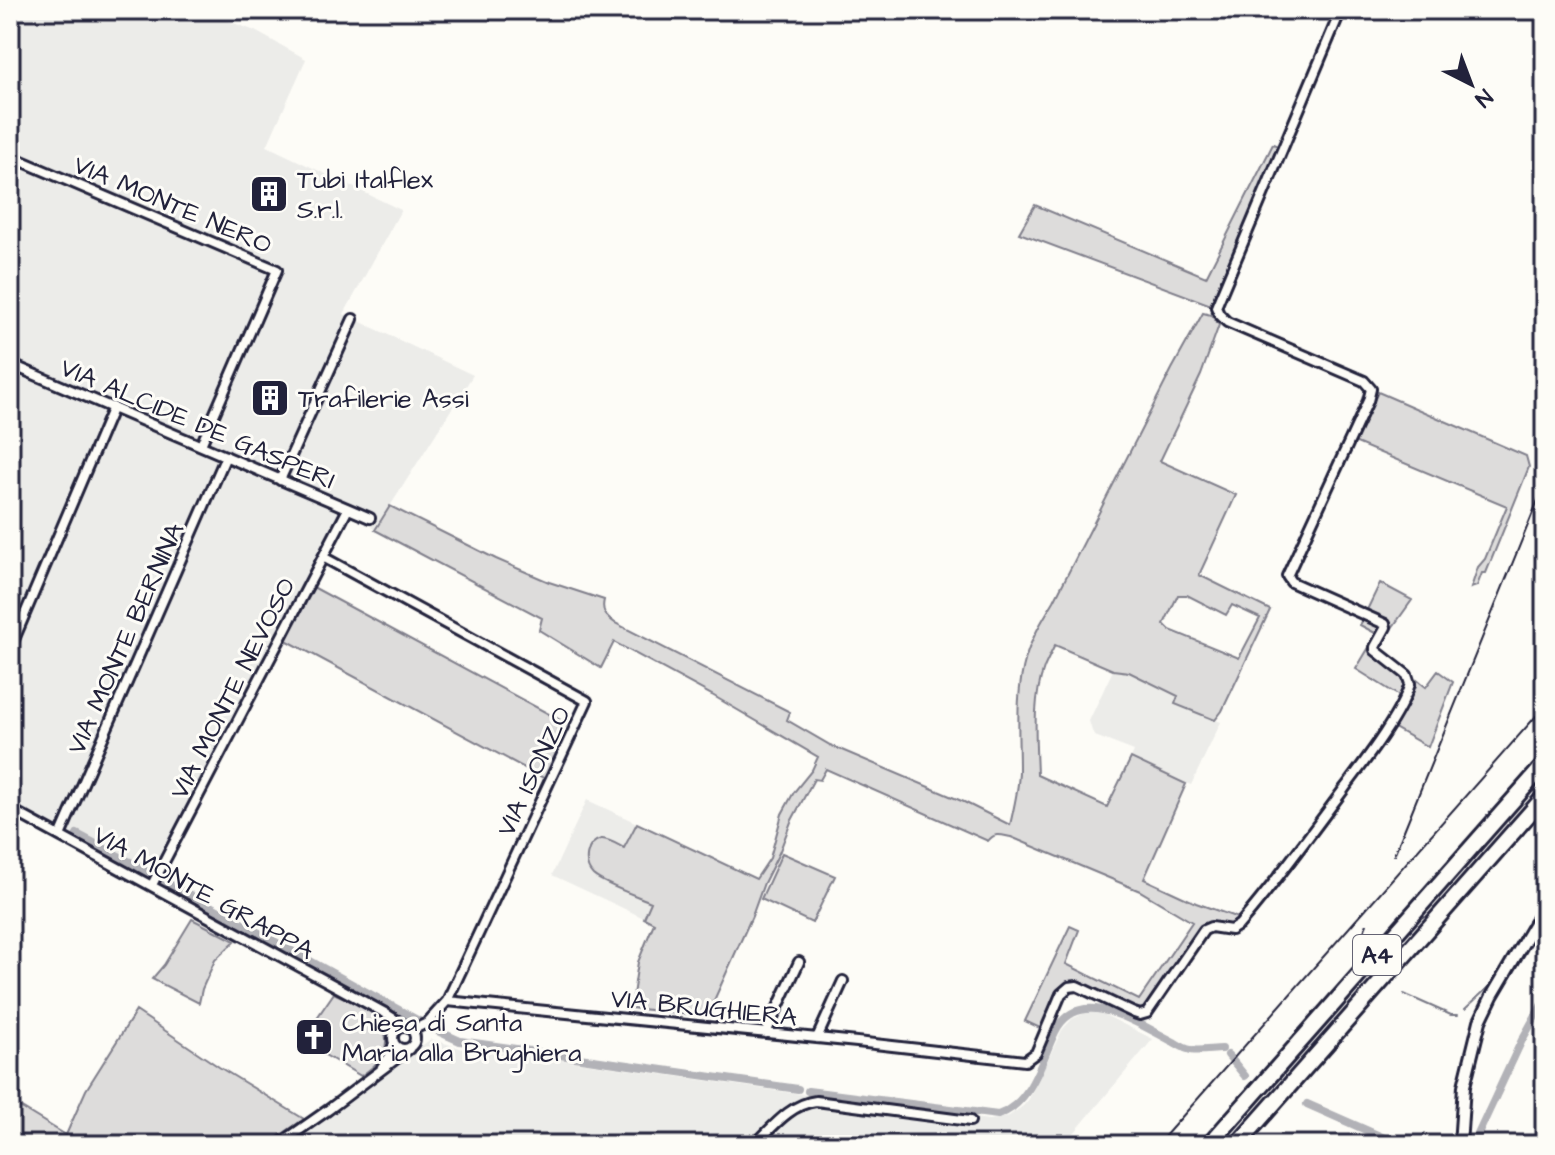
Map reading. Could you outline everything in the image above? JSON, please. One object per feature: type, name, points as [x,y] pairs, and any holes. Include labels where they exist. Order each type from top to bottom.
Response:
[{"type":"highway","name":"A4","points":[[1209,1145],[1545,764]]},
{"type":"highway","name":"A4","points":[[1237,1145],[1545,796]]},
{"type":"street","name":"VIA BRUGHIERA","points":[[447,1001],[1025,1061],[1036,1053],[1061,994],[1069,987],[1077,986],[1137,1014],[1147,1013],[1200,933],[1211,927],[1231,930],[1245,918],[1366,759],[1408,692],[1410,681],[1407,675],[1375,650],[1385,624],[1291,582],[1287,576],[1371,389],[1364,381],[1227,322],[1216,307],[1341,10]]},
{"type":"street","name":"VIA MONTE NERO","points":[[10,156],[277,270],[201,445]]},
{"type":"street","points":[[280,480],[353,319]]},
{"type":"street","name":"VIA ALCIDE DE GASPERI","points":[[10,364],[370,518]]},
{"type":"street","points":[[10,649],[113,407]]},
{"type":"street","name":"VIA MONTE BERNINA","points":[[60,836],[226,456]]},
{"type":"street","name":"VIA MONTE NEVOSO","points":[[155,879],[348,509]]},
{"type":"street","name":"VIA ISONZO","points":[[323,557],[587,701],[447,1001]]},
{"type":"street","name":"VIA MONTE GRAPPA","points":[[10,809],[60,836],[155,879],[409,1028]]},
{"type":"street","points":[[1460,1145],[1464,1086],[1480,1021],[1545,906]]},
{"type":"street","points":[[766,1033],[799,962]]},
{"type":"street","points":[[817,1038],[843,981]]},
{"type":"street","points":[[279,1145],[409,1049],[447,1001]]},
{"type":"street","name":"VIA MONTE GRAPPA","points":[[378,1010],[389,1024],[394,1039]]},
{"type":"street","points":[[379,1071],[390,1056],[400,1028],[427,1023]]},
{"type":"street","points":[[409,1028],[415,1040]]},
{"type":"street","points":[[394,1039],[401,1049],[409,1049]]},
{"type":"street","points":[[754,1145],[795,1108],[816,1101],[970,1121]]},
{"type":"shaded area","points":[[10,10],[199,10],[255,31],[306,59],[267,146],[401,210],[344,314],[473,375],[375,530],[348,509],[151,882],[10,807]]},
{"type":"shaded area","points":[[1273,144],[1278,146],[1211,305],[1019,233],[1035,205],[1206,277]]},
{"type":"shaded area","points":[[1203,313],[1211,315],[1219,325],[1201,375],[1160,461],[1236,495],[1199,575],[1270,610],[1215,720],[1175,704],[1178,696],[1129,672],[1113,670],[1055,645],[1044,668],[1038,694],[1037,775],[1107,807],[1131,758],[1186,784],[1144,879],[1238,918],[1231,927],[1201,929],[1148,1009],[1142,1013],[1071,984],[1042,1029],[1025,1021],[1070,926],[1079,930],[1066,964],[1139,1000],[1192,922],[1140,891],[1011,837],[996,835],[988,841],[826,769],[820,780],[814,779],[791,822],[707,1016],[631,1008],[638,962],[654,923],[644,918],[651,902],[593,875],[587,860],[592,845],[604,839],[624,848],[637,823],[756,879],[770,858],[782,814],[818,757],[614,642],[601,668],[539,630],[542,618],[375,530],[390,506],[496,559],[549,582],[604,600],[605,613],[615,623],[790,712],[787,720],[830,745],[1010,825],[1019,777],[1020,685],[1028,650]],"holes":[[[1178,595],[1187,595],[1226,615],[1232,605],[1260,618],[1239,658],[1170,630],[1164,624]]]},
{"type":"shaded area","points":[[1378,392],[1526,456],[1529,467],[1486,573],[1482,573],[1477,586],[1471,588],[1507,506],[1354,442]]},
{"type":"shaded area","points":[[1380,583],[1412,600],[1377,649],[1390,623],[1366,612]]},
{"type":"shaded area","points":[[313,587],[573,727],[547,780],[286,640]]},
{"type":"shaded area","points":[[1365,616],[1383,627],[1370,651],[1406,676],[1408,683],[1401,697],[1356,669],[1377,634],[1360,625]]},
{"type":"shaded area","points":[[1113,670],[1129,672],[1178,696],[1175,704],[1221,722],[1191,785],[1131,758],[1134,751],[1095,736],[1089,721]]},
{"type":"shaded area","points":[[1438,671],[1453,682],[1428,747],[1391,726],[1417,680],[1426,687]]},
{"type":"shaded area","points":[[587,800],[637,823],[624,848],[597,878],[651,901],[644,918],[552,875]]},
{"type":"shaded area","points":[[782,853],[835,876],[812,923],[761,899]]},
{"type":"shaded area","points":[[192,919],[235,941],[215,960],[199,1003],[152,979]]},
{"type":"shaded area","points":[[334,993],[368,1010],[384,1029],[386,1042],[383,1054],[361,1076],[301,1041]]},
{"type":"shaded area","points":[[136,1011],[304,1119],[266,1145],[16,1145],[10,1141],[10,1101],[66,1135],[86,1090]]},
{"type":"shaded area","points":[[1087,1012],[1103,1014],[1153,1039],[1064,1145],[285,1145],[431,1039],[463,1049],[998,1119],[1009,1116],[1029,1099],[1062,1030],[1072,1019]]},
{"type":"waterway","points":[[77,834],[151,873]]},
{"type":"waterway","points":[[163,880],[419,1021]]},
{"type":"waterway","points":[[1465,1009],[1494,982],[1545,894]]},
{"type":"waterway","points":[[1404,994],[1451,1015],[1458,1015]]},
{"type":"waterway","points":[[1473,1145],[1522,1040],[1545,999]]},
{"type":"waterway","points":[[808,1091],[998,1115],[1010,1109],[1027,1091],[1055,1032],[1066,1017],[1080,1010],[1112,1012],[1189,1049],[1222,1049]]},
{"type":"waterway","points":[[431,1028],[460,1041],[798,1089]]},
{"type":"waterway","points":[[1228,1055],[1245,1076]]},
{"type":"waterway","points":[[1307,1104],[1400,1145]]},
{"type":"railway","points":[[1394,855],[1545,483]]},
{"type":"railway","points":[[1157,1145],[1545,706]]},
{"type":"railway","points":[[1358,946],[1367,924]]},
{"type":"place","name":"Tubi Italflex S.r.l.","points":[[269,194]]},
{"type":"place","name":"Trafilerie Assi","points":[[270,398]]},
{"type":"place","name":"Chiesa di Santa Maria alla Brughiera","points":[[314,1037]]}]
